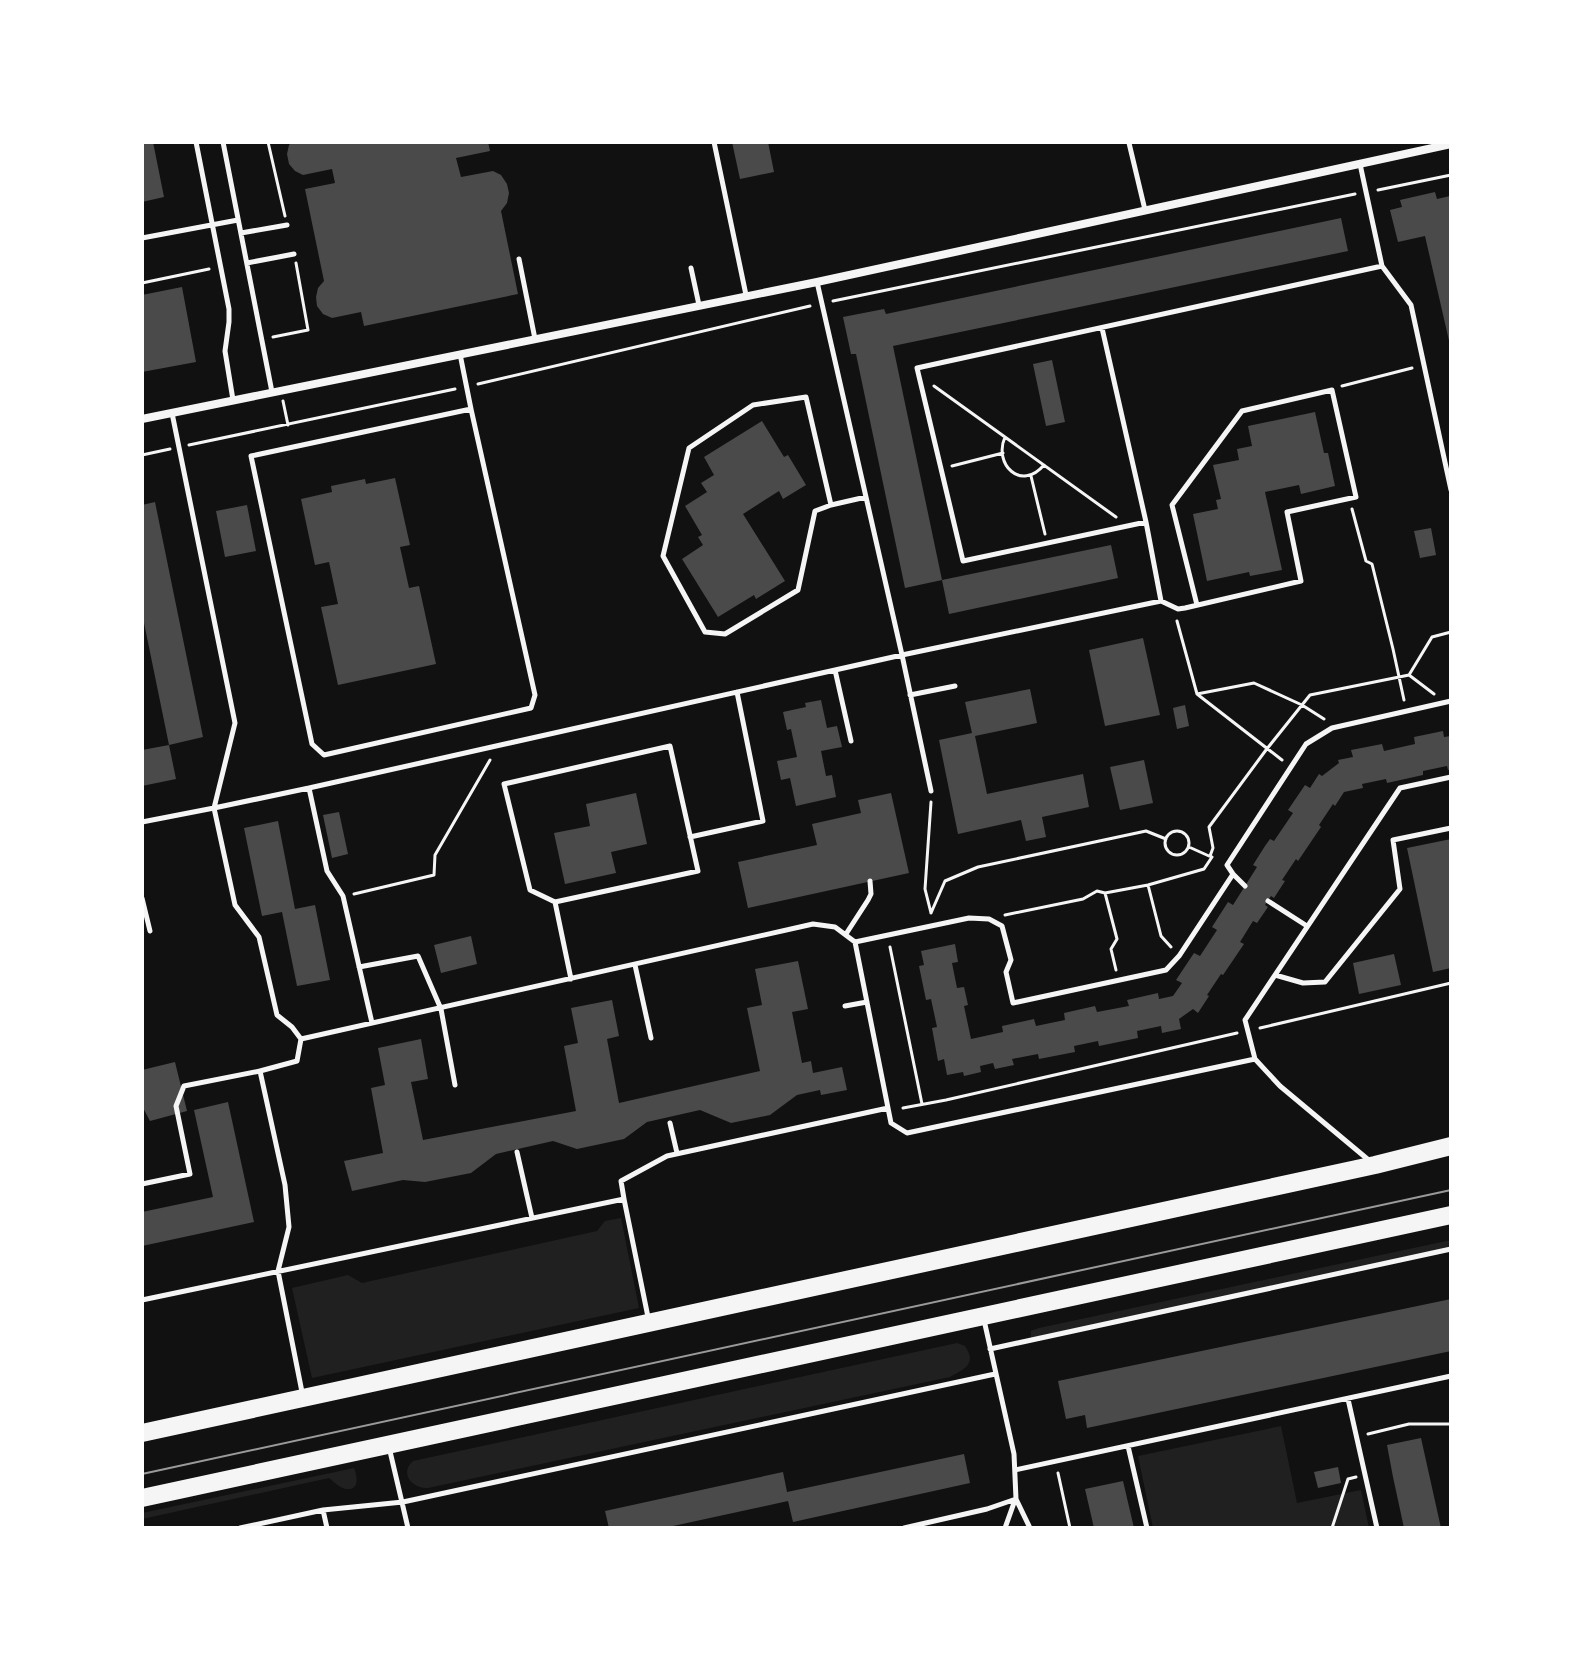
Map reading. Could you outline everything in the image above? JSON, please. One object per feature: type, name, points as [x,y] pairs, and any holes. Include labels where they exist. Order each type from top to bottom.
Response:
[{"type":"main road","points":[[142,1433],[1451,1146]]},
{"type":"main road","points":[[142,1498],[1451,1215]]},
{"type":"street","points":[[142,419],[817,282],[1451,144]]},
{"type":"lane","points":[[196,142],[229,309],[225,351],[233,400]]},
{"type":"lane","points":[[223,142],[276,391]]},
{"type":"lane","points":[[714,142],[746,296]]},
{"type":"lane","points":[[1130,142],[1145,210]]},
{"type":"lane","points":[[1359,163],[1382,266],[1411,305],[1451,490]]},
{"type":"lane","points":[[142,238],[238,220]]},
{"type":"lane","points":[[241,233],[287,225]]},
{"type":"lane","points":[[247,263],[294,254]]},
{"type":"lane","points":[[519,259],[535,339]]},
{"type":"lane","points":[[1146,522],[963,561],[917,368],[1382,266]]},
{"type":"lane","points":[[691,268],[699,306]]},
{"type":"lane","points":[[817,282],[931,791]]},
{"type":"lane","points":[[1101,328],[1161,601]]},
{"type":"lane","points":[[460,354],[535,695],[531,708],[324,755],[312,744],[251,456],[471,409]]},
{"type":"lane","points":[[142,822],[1161,601],[1178,609],[1197,605],[1301,581],[1287,512],[1356,497],[1332,390],[1242,411],[1172,505],[1197,605]]},
{"type":"lane","points":[[831,505],[806,397],[753,405],[689,448],[663,556],[705,632],[725,634],[798,590],[815,511],[866,497]]},
{"type":"lane","points":[[142,1184],[190,1174],[176,1106],[184,1086],[297,1061],[301,1039],[277,1015],[259,937],[235,905],[214,808],[235,723],[172,413]]},
{"type":"lane","points":[[835,670],[851,741]]},
{"type":"lane","points":[[910,695],[955,686]]},
{"type":"lane","points":[[690,837],[763,821],[737,692]]},
{"type":"lane","points":[[1245,886],[1227,865],[1306,744],[1332,728],[1448,702]]},
{"type":"lane","points":[[670,746],[698,871],[555,902],[530,890],[504,784],[670,746]]},
{"type":"lane","points":[[1375,1165],[1280,1086],[1255,1059],[1245,1020],[1400,788],[1451,777]]},
{"type":"lane","points":[[309,788],[327,871],[343,896],[372,1023]]},
{"type":"lane","points":[[1275,975],[1303,983],[1325,982],[1400,889],[1393,840],[1451,828]]},
{"type":"lane","points":[[855,942],[969,918],[989,919],[1002,926],[1011,960],[1006,972],[1013,1003],[1166,970],[1179,956],[1233,874]]},
{"type":"lane","points":[[846,934],[871,894],[870,881]]},
{"type":"lane","points":[[142,898],[150,931]]},
{"type":"lane","points":[[1268,901],[1307,926]]},
{"type":"lane","points":[[555,902],[571,979]]},
{"type":"lane","points":[[301,1039],[813,924],[835,927],[855,942],[891,1123],[907,1133],[1255,1059]]},
{"type":"lane","points":[[359,967],[418,956],[441,1009],[455,1085]]},
{"type":"lane","points":[[635,965],[651,1038]]},
{"type":"lane","points":[[845,1006],[867,1002]]},
{"type":"lane","points":[[260,1071],[285,1185],[289,1227],[278,1271],[302,1397]]},
{"type":"lane","points":[[649,1322],[621,1181],[667,1156],[888,1108]]},
{"type":"lane","points":[[670,1123],[677,1154]]},
{"type":"lane","points":[[517,1152],[532,1218]]},
{"type":"lane","points":[[142,1300],[624,1199]]},
{"type":"lane","points":[[990,1349],[1451,1249]]},
{"type":"lane","points":[[983,1317],[1014,1454],[1016,1499],[1005,1528]]},
{"type":"lane","points":[[240,1528],[323,1510],[403,1502],[995,1374]]},
{"type":"lane","points":[[1015,1470],[1451,1376]]},
{"type":"lane","points":[[1348,1399],[1377,1528]]},
{"type":"lane","points":[[388,1444],[408,1528]]},
{"type":"lane","points":[[1128,1446],[1147,1528]]},
{"type":"lane","points":[[904,1528],[987,1509],[1016,1499]]},
{"type":"lane","points":[[1016,1499],[1030,1528]]},
{"type":"lane","points":[[323,1510],[327,1528]]},
{"type":"path","points":[[142,455],[466,387],[822,303],[1451,175]]},
{"type":"path","points":[[142,283],[221,267]]},
{"type":"path","points":[[1332,390],[1424,365]]},
{"type":"path","points":[[918,375],[1129,526]]},
{"type":"path","points":[[276,391],[288,425]]},
{"type":"path","points":[[1005,437],[1003,453],[1011,471],[1019,476],[1031,476],[1044,465]]},
{"type":"path","points":[[941,469],[1003,453]]},
{"type":"path","points":[[1031,476],[1047,543]]},
{"type":"path","points":[[1340,501],[1352,507],[1366,561],[1372,564],[1405,711]]},
{"type":"path","points":[[1161,601],[1176,618],[1197,694],[1291,767]]},
{"type":"path","points":[[1409,675],[1432,637],[1451,632]]},
{"type":"path","points":[[989,919],[1083,899],[1097,891],[1105,893],[1148,885],[1204,869],[1213,848],[1209,827],[1310,695],[1409,675],[1448,702]]},
{"type":"path","points":[[1197,694],[1254,683],[1302,705],[1337,727]]},
{"type":"path","points":[[343,896],[434,875],[435,855],[498,746]]},
{"type":"path","points":[[931,791],[925,889],[931,913],[945,881],[978,867],[1146,831],[1166,839]]},
{"type":"path","points":[[1171,832],[1183,832],[1188,838],[1189,847],[1184,853],[1173,854],[1166,847],[1166,839],[1171,832]]},
{"type":"path","points":[[1189,847],[1227,865]]},
{"type":"path","points":[[1148,885],[1161,936],[1179,956]]},
{"type":"path","points":[[1105,893],[1117,939],[1111,949],[1118,980]]},
{"type":"path","points":[[887,935],[922,1104]]},
{"type":"path","points":[[903,1108],[1451,983]]},
{"type":"path","points":[[1357,1437],[1409,1424],[1451,1424]]},
{"type":"path","points":[[1055,1462],[1070,1528]]},
{"type":"path","points":[[1332,1528],[1348,1479],[1365,1474]]},
{"type":"shaded area","points":[[621,1218],[639,1308],[312,1378],[292,1288],[348,1275],[362,1283],[597,1231],[605,1221]]},
{"type":"shaded area","points":[[1451,1240],[1451,1249],[1031,1338],[1031,1331],[1039,1328]]},
{"type":"shaded area","points":[[957,1343],[965,1346],[969,1362],[950,1377],[428,1488],[417,1486],[407,1475],[413,1461]]},
{"type":"shaded area","points":[[1281,1426],[1297,1503],[1361,1490],[1369,1528],[1153,1528],[1138,1456]]},
{"type":"shaded area","points":[[354,1468],[356,1482],[351,1489],[342,1488],[329,1478],[142,1519],[142,1513]]},
{"type":"building","points":[[142,142],[153,142],[164,197],[142,202]]},
{"type":"building","points":[[292,142],[488,142],[490,151],[456,158],[461,177],[493,171],[501,175],[507,184],[507,203],[501,211],[518,294],[364,326],[361,312],[332,318],[323,314],[317,306],[316,297],[324,281],[305,189],[335,183],[332,169],[303,175],[295,171],[289,164],[287,154]]},
{"type":"building","points":[[732,142],[768,142],[774,172],[740,179]]},
{"type":"building","points":[[1435,192],[1437,199],[1450,196],[1451,199],[1450,345],[1425,236],[1398,242],[1390,210],[1402,207],[1400,200]]},
{"type":"building","points":[[1341,218],[1348,251],[893,346],[942,580],[905,588],[856,354],[851,354],[843,317],[884,309],[886,314]]},
{"type":"building","points":[[182,287],[196,362],[142,372],[142,295]]},
{"type":"building","points":[[1052,360],[1065,422],[1046,426],[1033,364]]},
{"type":"building","points":[[1315,412],[1335,486],[1301,494],[1299,485],[1265,492],[1282,570],[1250,576],[1249,572],[1207,581],[1193,514],[1218,509],[1216,500],[1221,499],[1213,465],[1239,460],[1237,449],[1252,446],[1248,426]]},
{"type":"building","points":[[762,421],[806,485],[783,499],[779,491],[743,514],[785,581],[718,617],[682,559],[703,545],[698,537],[702,535],[685,506],[707,492],[701,483],[714,475],[704,457]]},
{"type":"building","points":[[395,478],[410,545],[400,547],[409,588],[419,586],[436,664],[338,685],[321,607],[338,604],[329,562],[315,565],[301,499],[332,492],[331,486],[365,479],[366,484]]},
{"type":"building","points":[[155,502],[203,737],[169,745],[142,613],[142,505]]},
{"type":"building","points":[[247,505],[256,551],[225,557],[216,511]]},
{"type":"building","points":[[1431,528],[1436,555],[1420,558],[1414,531]]},
{"type":"building","points":[[1111,545],[1118,578],[949,614],[942,580]]},
{"type":"building","points":[[1143,638],[1160,715],[1105,726],[1089,650]]},
{"type":"building","points":[[1030,689],[1037,723],[975,736],[987,794],[1083,774],[1089,807],[1042,817],[1046,837],[1026,841],[1021,820],[958,834],[939,740],[972,733],[965,702]]},
{"type":"building","points":[[821,700],[827,728],[837,726],[842,747],[821,751],[826,776],[832,775],[836,797],[796,806],[790,778],[781,780],[777,761],[797,757],[791,729],[787,730],[783,712]]},
{"type":"building","points":[[1185,705],[1189,726],[1177,729],[1173,708]]},
{"type":"building","points":[[1443,731],[1444,737],[1451,736],[1451,769],[1448,770],[1447,766],[1387,783],[1386,779],[1362,784],[1363,788],[1344,792],[1335,806],[1333,804],[1319,825],[1321,827],[1282,880],[1285,881],[1274,898],[1271,896],[1265,905],[1268,907],[1257,923],[1253,921],[1240,942],[1244,944],[1207,995],[1198,1013],[1193,1009],[1179,1019],[1181,1029],[1162,1033],[1161,1026],[1137,1031],[1138,1038],[1099,1046],[1098,1041],[1074,1046],[1075,1052],[1039,1059],[1038,1054],[1012,1059],[1014,1065],[995,1069],[993,1063],[980,1066],[981,1072],[964,1076],[963,1072],[947,1075],[944,1059],[938,1061],[932,1028],[937,1027],[931,999],[926,1000],[919,966],[924,965],[921,951],[955,944],[958,962],[952,963],[957,988],[964,987],[968,1005],[964,1006],[971,1039],[1003,1032],[1002,1026],[1034,1019],[1036,1026],[1065,1020],[1064,1013],[1095,1006],[1097,1012],[1129,1006],[1127,1000],[1158,993],[1159,999],[1173,996],[1182,983],[1176,980],[1194,953],[1200,956],[1217,930],[1212,927],[1228,902],[1233,905],[1257,867],[1253,865],[1265,846],[1270,839],[1274,841],[1293,813],[1288,810],[1305,785],[1310,788],[1319,774],[1322,776],[1339,763],[1338,760],[1353,757],[1351,750],[1382,744],[1384,751],[1415,744],[1414,737]]},
{"type":"building","points":[[169,745],[176,779],[142,786],[142,750]]},
{"type":"building","points":[[1144,760],[1153,803],[1120,810],[1110,767]]},
{"type":"building","points":[[636,793],[647,844],[611,852],[616,873],[565,884],[554,833],[590,826],[586,804]]},
{"type":"building","points":[[891,793],[909,873],[748,908],[738,862],[817,845],[812,824],[861,813],[858,800]]},
{"type":"building","points":[[339,812],[348,854],[332,858],[323,815]]},
{"type":"building","points":[[278,821],[295,909],[315,905],[330,980],[297,986],[282,912],[262,916],[244,828]]},
{"type":"building","points":[[1451,839],[1451,968],[1433,972],[1407,848]]},
{"type":"building","points":[[471,936],[477,964],[441,973],[434,945]]},
{"type":"building","points":[[1394,954],[1401,985],[1359,994],[1353,963]]},
{"type":"building","points":[[798,961],[808,1009],[792,1012],[802,1063],[811,1061],[813,1073],[842,1067],[847,1090],[821,1095],[820,1090],[797,1095],[770,1115],[731,1123],[700,1110],[647,1122],[624,1139],[577,1149],[553,1141],[496,1154],[471,1173],[425,1182],[403,1180],[352,1191],[344,1161],[383,1153],[371,1088],[385,1085],[378,1048],[421,1039],[428,1079],[411,1082],[423,1140],[576,1111],[564,1046],[578,1043],[571,1008],[612,1000],[619,1036],[607,1039],[619,1103],[760,1071],[747,1008],[762,1005],[755,969]]},
{"type":"building","points":[[175,1062],[187,1111],[150,1121],[142,1106],[142,1070]]},
{"type":"building","points":[[228,1102],[254,1222],[142,1246],[142,1212],[213,1197],[194,1110]]},
{"type":"building","points":[[1451,1299],[1451,1351],[1087,1428],[1085,1415],[1066,1419],[1058,1381]]},
{"type":"building","points":[[1421,1438],[1441,1528],[1404,1528],[1387,1445]]},
{"type":"building","points":[[964,1454],[970,1483],[793,1522],[788,1501],[664,1528],[609,1528],[605,1511],[783,1472],[787,1492]]},
{"type":"building","points":[[1338,1467],[1341,1483],[1318,1488],[1314,1472]]},
{"type":"building","points":[[1123,1481],[1134,1528],[1094,1528],[1085,1489]]},
{"type":"tram line","points":[[142,1474],[1451,1190]]}]
